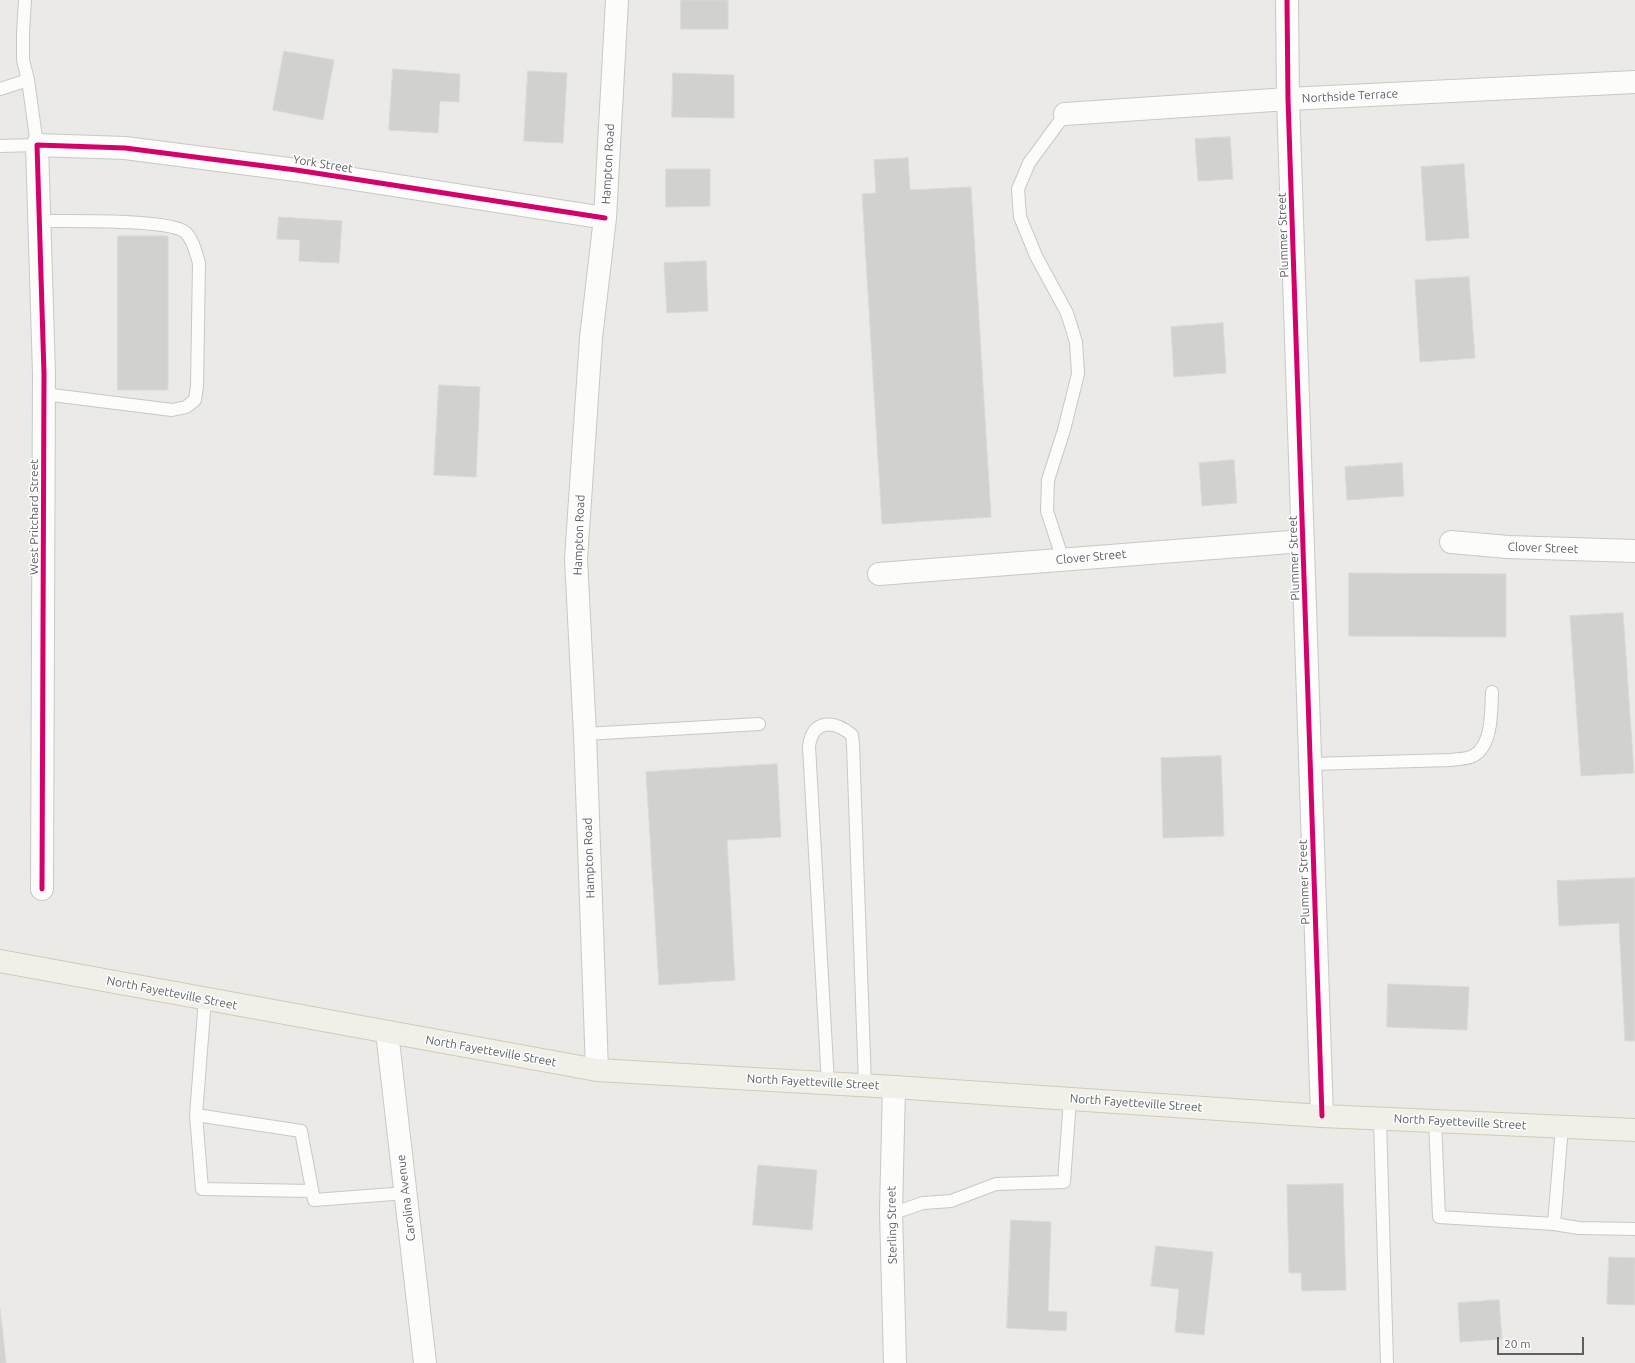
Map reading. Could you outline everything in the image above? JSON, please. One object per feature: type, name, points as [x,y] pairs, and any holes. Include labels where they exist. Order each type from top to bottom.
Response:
[{"type":"main road","name":"North Fayetteville Street","points":[[0,961],[597,1070],[865,1085],[1322,1116],[1635,1130]]},
{"type":"street","name":"Hampton Road","points":[[597,1070],[585,734],[576,559],[591,338],[605,218],[618,0]]},
{"type":"street","name":"Plummer Street","points":[[1287,0],[1288,99],[1322,1116]]},
{"type":"street","name":"Northside Terrace","points":[[1065,114],[1288,99],[1635,82]]},
{"type":"street","name":"York Street","points":[[37,145],[124,148],[296,170],[605,218]]},
{"type":"street","name":"West Pritchard Street","points":[[37,145],[44,394],[42,889]]},
{"type":"street","name":"Clover Street","points":[[879,574],[1303,541]]},
{"type":"street","name":"Clover Street","points":[[1451,542],[1508,547],[1635,551]]},
{"type":"street","name":"Carolina Avenue","points":[[387,1032],[425,1363]]},
{"type":"street","name":"Sterling Street","points":[[894,1087],[891,1214],[895,1363]]},
{"type":"lane","points":[[0,146],[37,145],[28,80],[23,60],[25,0]]},
{"type":"lane","points":[[0,89],[28,80]]},
{"type":"lane","points":[[1063,560],[1047,512],[1048,480],[1064,430],[1078,374],[1076,342],[1067,313],[1036,256],[1020,218],[1018,189],[1029,163],[1065,114]]},
{"type":"lane","points":[[39,221],[140,223],[177,227],[186,233],[195,249],[199,263],[197,386],[195,400],[186,407],[172,410],[44,394]]},
{"type":"lane","points":[[1311,764],[1451,760],[1473,756],[1484,744],[1491,726],[1492,692]]},
{"type":"lane","points":[[585,734],[758,724]]},
{"type":"lane","points":[[828,1084],[809,746],[811,735],[817,727],[831,724],[843,728],[852,735],[853,745],[865,1085]]},
{"type":"lane","points":[[205,999],[196,1115],[202,1189],[311,1186]]},
{"type":"lane","points":[[891,1214],[924,1203],[951,1201],[996,1184],[1064,1182],[1070,1099]]},
{"type":"lane","points":[[196,1115],[301,1131],[314,1200],[406,1193]]},
{"type":"lane","points":[[1380,1119],[1387,1363]]},
{"type":"lane","points":[[1435,1121],[1439,1217],[1554,1224],[1578,1228],[1635,1229]]},
{"type":"lane","points":[[1554,1224],[1562,1127]]},
{"type":"building","points":[[681,0],[728,0],[728,29],[681,29]]},
{"type":"building","points":[[284,51],[334,60],[323,120],[273,110]]},
{"type":"building","points":[[393,69],[460,74],[459,102],[440,101],[438,133],[389,130]]},
{"type":"building","points":[[528,71],[567,73],[563,143],[524,141]]},
{"type":"building","points":[[673,73],[734,75],[734,118],[672,117]]},
{"type":"building","points":[[1230,137],[1233,179],[1198,181],[1195,139]]},
{"type":"building","points":[[908,158],[910,190],[971,187],[991,517],[882,524],[862,194],[876,193],[874,160]]},
{"type":"building","points":[[1464,164],[1469,238],[1426,241],[1421,167]]},
{"type":"building","points":[[666,169],[710,169],[710,206],[666,207]]},
{"type":"building","points":[[279,217],[342,221],[339,263],[299,261],[300,240],[277,239]]},
{"type":"building","points":[[118,236],[168,236],[168,390],[118,390]]},
{"type":"building","points":[[706,261],[708,311],[667,313],[664,263]]},
{"type":"building","points":[[1469,277],[1475,358],[1420,362],[1415,280]]},
{"type":"building","points":[[1223,323],[1226,373],[1174,377],[1171,327]]},
{"type":"building","points":[[439,385],[480,387],[476,477],[434,475]]},
{"type":"building","points":[[1234,460],[1237,503],[1202,506],[1199,463]]},
{"type":"building","points":[[1402,463],[1404,496],[1347,500],[1345,467]]},
{"type":"building","points":[[1349,573],[1506,574],[1506,637],[1349,636]]},
{"type":"building","points":[[1623,613],[1634,773],[1581,776],[1570,616]]},
{"type":"building","points":[[1221,756],[1224,836],[1163,838],[1161,758]]},
{"type":"building","points":[[777,764],[781,837],[727,840],[735,980],[659,985],[646,772]]},
{"type":"building","points":[[1635,878],[1635,1041],[1625,1041],[1619,923],[1559,926],[1557,881]]},
{"type":"building","points":[[1388,984],[1469,987],[1467,1030],[1387,1027]]},
{"type":"building","points":[[758,1165],[817,1170],[812,1230],[753,1225]]},
{"type":"building","points":[[1343,1184],[1346,1290],[1302,1291],[1301,1273],[1289,1273],[1287,1185]]},
{"type":"building","points":[[1011,1220],[1051,1222],[1048,1311],[1067,1312],[1066,1331],[1007,1328]]},
{"type":"building","points":[[1156,1246],[1213,1252],[1204,1335],[1175,1332],[1179,1289],[1151,1286]]},
{"type":"building","points":[[1609,1257],[1635,1258],[1635,1305],[1607,1304]]},
{"type":"building","points":[[1499,1300],[1502,1339],[1460,1342],[1458,1303]]},
{"type":"building","points":[[0,1309],[6,1363],[0,1363]]},
{"type":"cycle path","points":[[1287,0],[1288,99],[1322,1116]]},
{"type":"cycle path","points":[[42,889],[44,374],[37,145],[125,148],[296,170],[605,218]]}]
